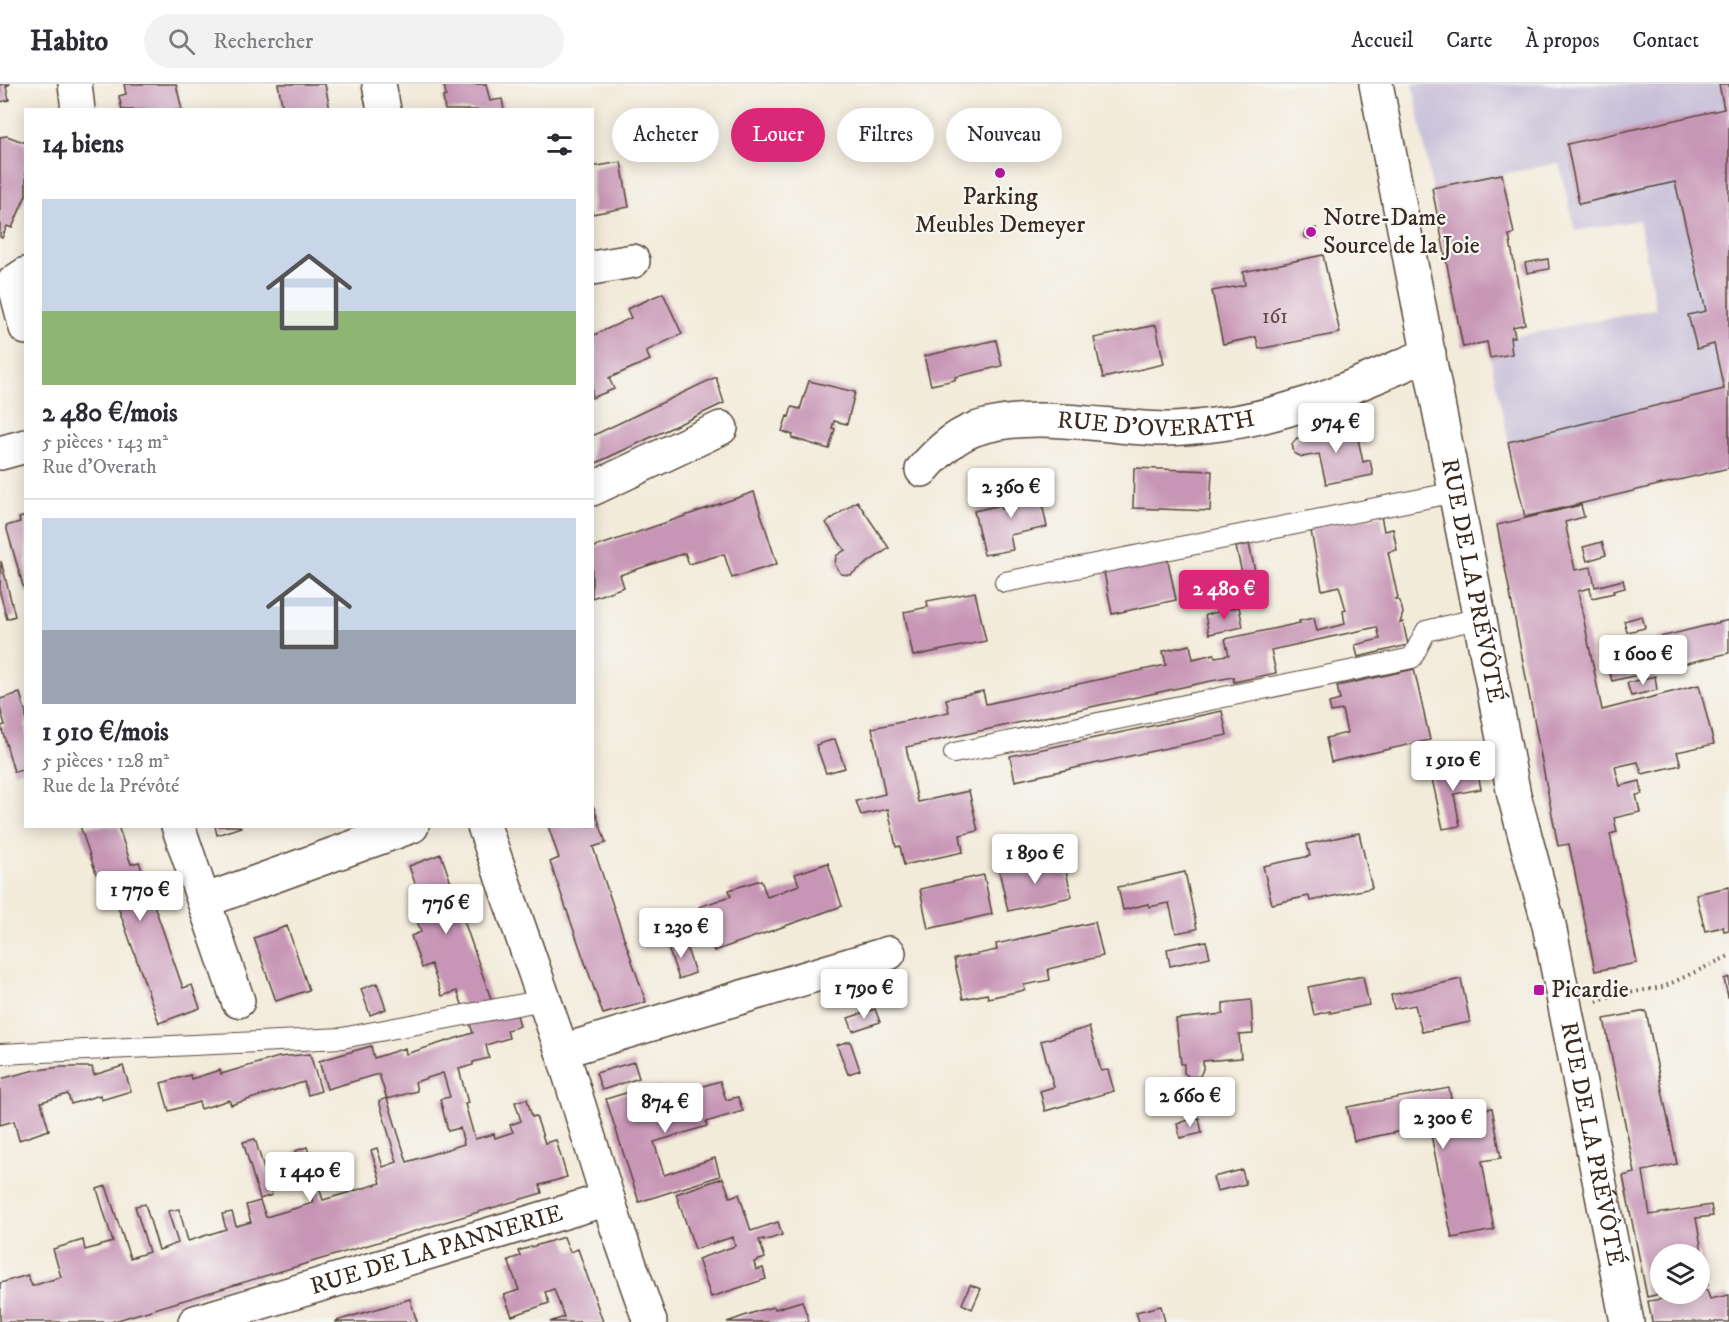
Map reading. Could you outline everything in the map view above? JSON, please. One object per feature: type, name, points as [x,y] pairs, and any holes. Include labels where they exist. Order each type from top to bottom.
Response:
[{"type":"street","points":[[75,84],[78,108]]},
{"type":"street","points":[[380,84],[384,108]]},
{"type":"street","name":"RUE DE LA PRÉVÔTÉ","points":[[1376,84],[1518,816],[1543,902],[1627,1322]]},
{"type":"street","points":[[594,268],[633,261]]},
{"type":"street","points":[[13,280],[24,321]]},
{"type":"street","name":"RUE D'OVERATH","points":[[922,470],[940,450],[974,430],[1007,422],[1041,420],[1165,429],[1231,423],[1302,405],[1429,354]]},
{"type":"street","points":[[594,488],[721,428]]},
{"type":"street","points":[[0,453],[24,447]]},
{"type":"street","points":[[179,828],[238,1001]]},
{"type":"street","points":[[204,901],[406,828]]},
{"type":"street","points":[[485,828],[562,1051],[650,1322]]},
{"type":"street","points":[[562,1051],[889,953]]},
{"type":"street","name":"RUE DE LA PANNERIE","points":[[195,1322],[608,1198]]},
{"type":"lane","points":[[1005,582],[1456,492]]},
{"type":"lane","points":[[954,753],[1412,658],[1426,630],[1480,618]]},
{"type":"lane","points":[[0,1054],[342,1038],[544,1000]]},
{"type":"path","points":[[1566,1015],[1616,995],[1663,987],[1729,956]]},
{"type":"shaded area","points":[[1413,84],[1729,84],[1729,469],[1525,517],[1487,342],[1656,309],[1639,220],[1575,231],[1559,163],[1432,188]]},
{"type":"building","points":[[0,84],[10,84],[6,86],[9,100],[0,102]]},
{"type":"building","points":[[124,84],[176,84],[182,108],[122,108],[119,96],[126,94]]},
{"type":"building","points":[[278,84],[325,84],[330,108],[283,108]]},
{"type":"building","points":[[444,84],[486,84],[490,101],[502,99],[504,108],[445,108],[443,97],[446,96]]},
{"type":"building","points":[[1719,84],[1729,84],[1729,468],[1525,517],[1508,442],[1724,389],[1714,344],[1697,349],[1688,315],[1706,311],[1675,182],[1579,204],[1567,144],[1724,109]]},
{"type":"building","points":[[7,136],[24,142],[24,200],[12,228],[7,226],[2,238],[0,237],[0,137]]},
{"type":"building","points":[[621,162],[629,207],[594,214],[594,167]]},
{"type":"building","points":[[1502,174],[1514,234],[1509,235],[1525,324],[1513,327],[1515,337],[1510,337],[1512,354],[1490,358],[1487,342],[1463,347],[1432,188]]},
{"type":"building","name":"Notre-Dame Source de la Joie","points":[[1316,228],[1318,237],[1309,239],[1305,237],[1305,231]]},
{"type":"building","points":[[1323,255],[1340,333],[1259,349],[1256,337],[1223,344],[1212,291],[1245,285],[1243,272]]},
{"type":"building","points":[[1548,259],[1549,269],[1527,273],[1525,263]]},
{"type":"building","points":[[663,293],[682,334],[646,351],[650,360],[609,378],[614,389],[594,397],[594,335],[631,318],[627,309]]},
{"type":"building","points":[[1156,325],[1164,364],[1103,378],[1094,338]]},
{"type":"building","points":[[996,340],[1002,366],[931,385],[924,356]]},
{"type":"building","points":[[716,377],[724,403],[594,464],[594,435]]},
{"type":"building","points":[[809,381],[855,392],[847,424],[834,421],[832,428],[835,429],[829,449],[792,438],[793,435],[782,431],[792,407],[800,409]]},
{"type":"building","points":[[1355,425],[1363,462],[1370,460],[1373,475],[1326,484],[1319,454],[1302,457],[1294,453],[1292,444],[1297,438]]},
{"type":"building","points":[[1134,468],[1212,471],[1210,511],[1133,508]]},
{"type":"building","points":[[1038,484],[1047,527],[1010,535],[1013,550],[984,555],[974,511],[1001,505],[1001,509],[1011,506],[1007,490]]},
{"type":"building","points":[[754,492],[777,564],[732,578],[724,554],[689,564],[685,553],[620,575],[624,587],[594,597],[594,547]]},
{"type":"building","points":[[857,501],[889,548],[850,575],[841,574],[835,565],[836,556],[845,550],[826,523]]},
{"type":"building","points":[[1581,505],[1584,517],[1565,522],[1575,570],[1591,567],[1595,587],[1623,580],[1625,588],[1592,598],[1590,588],[1578,591],[1602,710],[1699,685],[1714,744],[1677,752],[1681,765],[1642,774],[1638,762],[1615,767],[1620,786],[1640,781],[1642,794],[1636,795],[1640,812],[1614,818],[1617,832],[1610,834],[1637,963],[1595,971],[1569,844],[1558,846],[1497,525]]},
{"type":"building","points":[[1381,516],[1384,531],[1393,529],[1397,550],[1388,552],[1398,598],[1395,599],[1400,601],[1403,613],[1400,623],[1403,622],[1408,645],[1358,657],[1355,645],[1380,639],[1377,627],[1271,650],[1276,673],[1234,682],[1233,677],[1206,682],[906,747],[918,802],[969,791],[978,831],[960,835],[963,852],[904,865],[900,846],[896,847],[888,809],[861,815],[856,801],[885,794],[872,728],[949,712],[946,699],[983,691],[986,704],[1166,665],[1163,651],[1190,645],[1193,659],[1214,654],[1215,657],[1229,655],[1225,639],[1300,623],[1299,621],[1314,618],[1317,631],[1345,624],[1343,611],[1346,610],[1339,586],[1322,590],[1310,526]]},
{"type":"building","points":[[24,517],[24,589],[6,526],[20,522],[19,518]]},
{"type":"building","points":[[1602,542],[1606,555],[1587,561],[1583,547]]},
{"type":"building","points":[[1249,544],[1257,580],[1244,582],[1236,547]]},
{"type":"building","points":[[1167,556],[1176,600],[1112,614],[1104,572]]},
{"type":"building","points":[[1,561],[15,616],[7,619],[0,593]]},
{"type":"building","points":[[975,592],[986,641],[913,656],[904,612],[928,607],[927,601]]},
{"type":"building","points":[[1239,607],[1243,627],[1209,634],[1205,615]]},
{"type":"building","points":[[1642,616],[1645,628],[1627,632],[1624,621]]},
{"type":"building","points":[[1729,620],[1729,653],[1612,681],[1608,667],[1660,654],[1656,638]]},
{"type":"building","points":[[1414,669],[1430,740],[1331,762],[1326,738],[1347,733],[1342,710],[1331,712],[1329,703],[1340,700],[1337,686]]},
{"type":"building","points":[[1655,676],[1657,690],[1631,696],[1627,683]]},
{"type":"building","points":[[20,693],[24,707],[24,770],[14,772],[1,726],[5,725],[0,699]]},
{"type":"building","points":[[1222,711],[1227,735],[1015,781],[1010,756]]},
{"type":"building","points":[[835,739],[845,768],[826,773],[816,745]]},
{"type":"building","points":[[1476,765],[1481,789],[1454,794],[1460,826],[1443,829],[1431,774]]},
{"type":"building","points":[[594,808],[606,843],[593,847],[646,1002],[603,1014],[550,862],[559,858],[549,828],[594,828]]},
{"type":"building","points":[[81,828],[119,828],[131,864],[139,862],[183,988],[192,985],[200,1008],[159,1023],[106,873],[97,876]]},
{"type":"building","points":[[215,828],[238,828],[217,835]]},
{"type":"building","points":[[1359,833],[1372,888],[1310,901],[1309,896],[1272,904],[1263,866],[1310,856],[1307,844]]},
{"type":"building","points":[[441,854],[492,1002],[464,1009],[457,991],[442,996],[431,964],[422,968],[411,936],[421,932],[410,901],[420,898],[409,866]]},
{"type":"building","points":[[1063,859],[1072,897],[1008,911],[999,870],[1016,866],[1017,869]]},
{"type":"building","points":[[828,863],[842,906],[714,951],[699,907],[731,896],[729,890],[761,880],[767,897],[799,885],[795,874]]},
{"type":"building","points":[[1185,872],[1197,929],[1176,933],[1169,903],[1149,907],[1148,904],[1123,910],[1118,887]]},
{"type":"building","points":[[984,875],[992,914],[928,929],[920,889]]},
{"type":"building","points":[[1729,887],[1729,930],[1724,931],[1723,927],[1705,931],[1696,894]]},
{"type":"building","points":[[1095,922],[1103,956],[1048,969],[1050,980],[1024,985],[1025,990],[988,998],[987,994],[963,999],[954,959],[997,950],[996,944]]},
{"type":"building","points":[[287,926],[309,990],[276,1001],[254,938]]},
{"type":"building","points":[[684,939],[695,973],[679,979],[667,945]]},
{"type":"building","points":[[1206,941],[1210,957],[1170,966],[1167,949]]},
{"type":"building","points":[[1363,976],[1369,1005],[1314,1015],[1308,987]]},
{"type":"building","points":[[1729,977],[1729,997],[1728,997],[1724,979]]},
{"type":"building","points":[[1461,979],[1470,1022],[1422,1032],[1415,1005],[1394,1009],[1391,995]]},
{"type":"building","points":[[377,983],[386,1009],[370,1015],[361,989]]},
{"type":"building","points":[[1251,1000],[1253,1034],[1239,1035],[1241,1058],[1203,1061],[1200,1076],[1190,1077],[1184,1073],[1176,1019],[1223,1014],[1223,1003]]},
{"type":"building","points":[[875,1009],[880,1022],[853,1031],[848,1018]]},
{"type":"building","points":[[516,1011],[520,1026],[507,1030],[509,1038],[486,1045],[489,1058],[459,1069],[468,1103],[465,1104],[475,1139],[494,1134],[495,1138],[513,1132],[510,1125],[521,1121],[515,1102],[527,1099],[532,1117],[536,1116],[545,1143],[556,1140],[567,1177],[540,1185],[542,1193],[111,1322],[0,1322],[0,1283],[28,1275],[32,1286],[61,1277],[53,1249],[83,1240],[85,1250],[113,1242],[97,1189],[106,1186],[130,1258],[149,1252],[135,1206],[145,1204],[159,1250],[178,1243],[168,1211],[179,1209],[188,1241],[226,1229],[222,1214],[232,1212],[236,1226],[251,1222],[246,1205],[260,1201],[266,1217],[313,1203],[295,1151],[307,1147],[323,1200],[381,1183],[371,1150],[377,1148],[383,1167],[397,1162],[379,1101],[387,1098],[379,1074],[327,1089],[319,1061],[371,1046],[374,1058],[405,1048],[406,1054],[473,1033],[470,1023]],"holes":[[[443,1073],[450,1097],[440,1099],[448,1131],[460,1128],[464,1144],[407,1162],[387,1099],[417,1091],[415,1082]]]},
{"type":"building","points":[[1646,1011],[1677,1164],[1643,1171],[1650,1215],[1711,1205],[1713,1216],[1696,1218],[1701,1244],[1650,1244],[1650,1296],[1647,1297],[1623,1176],[1635,1173],[1604,1019]]},
{"type":"building","points":[[1089,1027],[1101,1071],[1108,1070],[1114,1091],[1045,1111],[1040,1091],[1054,1087],[1041,1041]]},
{"type":"building","points":[[850,1041],[860,1070],[848,1074],[837,1045]]},
{"type":"building","points":[[310,1054],[321,1091],[308,1095],[304,1082],[231,1105],[229,1100],[201,1109],[199,1102],[169,1111],[161,1083],[190,1075],[191,1079],[220,1070],[221,1074],[279,1057]]},
{"type":"building","points":[[634,1062],[639,1078],[602,1090],[596,1073]]},
{"type":"building","points":[[123,1066],[131,1091],[101,1100],[100,1095],[71,1104],[68,1094],[41,1102],[49,1130],[19,1140],[14,1121],[0,1125],[0,1079],[60,1067],[92,1067],[94,1075]]},
{"type":"building","points":[[720,1081],[726,1100],[738,1097],[743,1111],[706,1122],[707,1126],[654,1142],[664,1175],[715,1158],[720,1176],[639,1202],[606,1099],[639,1089],[641,1093],[660,1086],[662,1092],[657,1093],[660,1104],[698,1093],[696,1088]]},
{"type":"building","points":[[1449,1088],[1452,1103],[1447,1104],[1450,1116],[1492,1108],[1501,1158],[1482,1161],[1494,1230],[1452,1238],[1429,1125],[1354,1141],[1347,1107]]},
{"type":"building","points":[[1199,1118],[1202,1133],[1180,1138],[1177,1123]]},
{"type":"building","points":[[255,1139],[272,1195],[260,1199],[243,1142]]},
{"type":"building","points":[[1242,1170],[1246,1184],[1217,1191],[1213,1177]]},
{"type":"building","points":[[723,1178],[730,1197],[739,1194],[751,1231],[778,1222],[782,1235],[764,1241],[764,1239],[759,1240],[765,1258],[754,1262],[756,1270],[763,1268],[766,1279],[711,1297],[698,1259],[735,1246],[733,1237],[695,1249],[676,1194]]},
{"type":"building","points":[[564,1237],[570,1252],[578,1249],[603,1322],[550,1322],[564,1317],[554,1289],[545,1292],[549,1303],[512,1316],[504,1295],[519,1290],[508,1260],[520,1256],[518,1251]]},
{"type":"building","points":[[970,1285],[981,1289],[972,1309],[962,1304]]},
{"type":"building","points":[[1729,1295],[1729,1322],[1652,1322],[1648,1301],[1650,1301],[1650,1304],[1710,1304],[1710,1299]]},
{"type":"building","points":[[410,1299],[417,1322],[336,1322],[336,1321]]},
{"type":"building","points":[[802,1301],[809,1321],[727,1322],[761,1310],[774,1307],[775,1309]]},
{"type":"building","points":[[1161,1306],[1165,1322],[1139,1322],[1136,1312]]},
{"type":"place","name":"Parking Meubles Demeyer","points":[[1000,173]]},
{"type":"place","name":"Notre-Dame Source de la Joie","points":[[1311,232]]},
{"type":"place","name":"Picardie","points":[[1539,990]]}]
